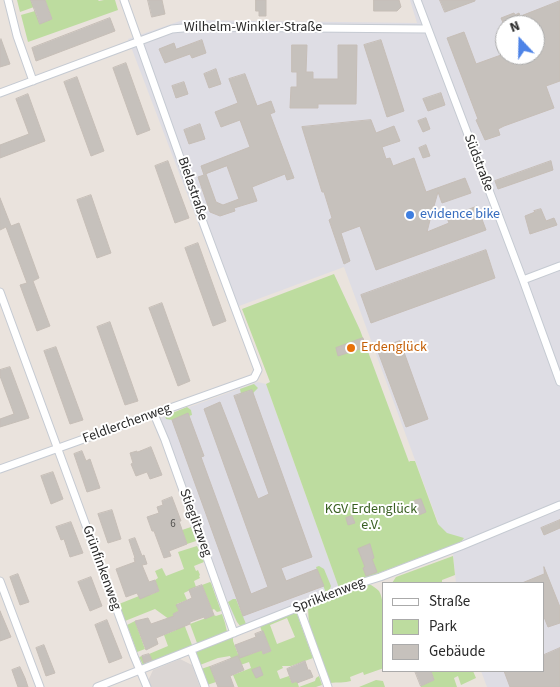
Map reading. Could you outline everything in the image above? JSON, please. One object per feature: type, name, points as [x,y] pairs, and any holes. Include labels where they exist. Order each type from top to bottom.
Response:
[{"type":"street","points":[[8,0],[17,36],[33,81]]},
{"type":"street","name":"Bielastraße","points":[[124,0],[258,370],[254,378]]},
{"type":"street","name":"Südstraße","points":[[417,0],[560,382]]},
{"type":"street","name":"Wilhelm-Winkler-Straße","points":[[0,93],[172,29],[194,27],[427,29]]},
{"type":"street","points":[[523,280],[560,266]]},
{"type":"street","name":"Grünfinkenweg","points":[[0,292],[140,671],[148,687]]},
{"type":"street","name":"Feldlerchenweg","points":[[0,469],[254,378]]},
{"type":"street","name":"Stieglitzweg","points":[[154,414],[234,633]]},
{"type":"street","name":"Sprikkenweg","points":[[97,687],[299,607],[444,553],[560,505]]},
{"type":"street","points":[[0,581],[40,687]]},
{"type":"street","points":[[299,607],[328,687]]},
{"type":"street","points":[[191,650],[205,687]]},
{"type":"shaded area","points":[[410,0],[560,0],[560,687],[487,687],[481,672],[545,672],[545,582],[456,582],[451,535],[443,536],[344,267],[231,309],[128,39],[183,20],[417,23]]},
{"type":"shaded area","points":[[258,382],[266,384],[339,588],[241,627],[232,614],[161,419],[162,417]]},
{"type":"shaded area","points":[[180,659],[192,665],[200,687],[151,687],[148,681],[153,670]]},
{"type":"green space","points":[[17,0],[31,0],[34,7],[20,12]]},
{"type":"green space","points":[[45,0],[115,0],[118,10],[28,42],[21,15],[35,11],[40,23],[52,19]]},
{"type":"green space","name":"KGV Erdenglück e.V.","points":[[334,274],[360,330],[409,462],[415,461],[438,524],[447,533],[464,538],[461,542],[339,588],[266,384],[270,382],[242,309]]},
{"type":"green space","points":[[254,384],[258,388],[253,393],[252,390],[241,394],[240,389]]},
{"type":"green space","points":[[187,407],[191,410],[192,415],[189,416],[188,414],[172,420],[166,419],[165,416]]},
{"type":"green space","points":[[191,527],[196,541],[187,544],[182,530]]},
{"type":"green space","points":[[197,546],[204,562],[194,566],[196,571],[198,570],[200,578],[194,581],[196,587],[184,593],[187,600],[177,604],[179,611],[173,614],[175,618],[181,616],[192,645],[143,665],[139,657],[142,656],[145,663],[152,660],[149,654],[168,646],[164,635],[176,630],[175,626],[155,609],[125,621],[119,604],[149,592],[150,595],[159,591],[155,580],[158,578],[155,571],[162,568],[166,576],[184,569],[178,552]]},
{"type":"green space","points":[[453,556],[455,575],[442,580],[442,582],[393,582],[396,577]]},
{"type":"green space","points":[[319,566],[324,569],[331,586],[329,592],[326,593],[316,567]]},
{"type":"green space","points":[[210,582],[221,611],[212,610],[202,585]]},
{"type":"green space","points":[[369,584],[379,591],[382,597],[382,669],[364,675],[363,672],[350,677],[351,681],[330,683],[309,627],[308,607]]},
{"type":"green space","points":[[236,599],[246,624],[241,627],[228,602]]},
{"type":"green space","points":[[295,612],[297,614],[313,658],[291,666],[282,666],[283,668],[277,671],[280,679],[289,676],[292,683],[297,681],[299,687],[238,687],[233,675],[251,668],[249,662],[235,667],[230,656],[218,658],[200,665],[196,651],[233,636],[238,654],[246,651],[248,655],[262,650],[263,654],[271,651],[260,626]],"holes":[[[287,618],[295,637],[277,644],[270,625]]]},
{"type":"green space","points":[[222,614],[227,632],[199,644],[197,643],[190,624]]},
{"type":"green space","points":[[135,621],[145,649],[137,652],[127,625]]},
{"type":"green space","points":[[210,666],[216,682],[207,685],[201,669]]},
{"type":"green space","points":[[431,672],[473,672],[476,678],[461,685],[458,676],[454,678],[457,687],[421,687],[434,680]]},
{"type":"green space","points":[[319,676],[322,685],[299,687],[315,681]]},
{"type":"green space","points":[[376,680],[383,681],[385,687],[359,687]]},
{"type":"building","points":[[31,0],[45,0],[52,19],[40,24]]},
{"type":"building","points":[[148,0],[162,0],[165,14],[152,17]]},
{"type":"building","points":[[256,0],[266,0],[266,16],[259,16],[259,11],[256,11]]},
{"type":"building","points":[[374,0],[399,0],[401,7],[397,11],[374,11]]},
{"type":"building","points":[[440,0],[475,0],[475,1],[445,12]]},
{"type":"building","points":[[560,1],[560,81],[546,86],[554,108],[504,126],[498,129],[500,135],[485,140],[447,38],[464,32],[476,64],[495,57],[495,65],[545,65],[545,15],[523,15]]},
{"type":"building","points":[[110,18],[115,31],[36,61],[32,48]]},
{"type":"building","points":[[0,40],[10,64],[0,67]]},
{"type":"building","points":[[202,40],[206,53],[192,58],[190,54],[165,63],[159,49],[174,43],[176,49]]},
{"type":"building","points":[[381,40],[404,111],[387,117],[364,45]]},
{"type":"building","points":[[292,45],[307,45],[306,72],[313,72],[313,79],[338,79],[338,45],[357,45],[356,104],[318,104],[318,108],[290,108],[291,87],[297,87],[297,72],[292,72]]},
{"type":"building","points":[[126,63],[150,130],[137,135],[113,68]]},
{"type":"building","points":[[216,69],[221,84],[209,88],[204,74]]},
{"type":"building","points":[[245,74],[257,106],[271,101],[275,112],[270,114],[294,178],[287,180],[285,174],[252,187],[257,201],[234,208],[235,211],[220,216],[210,212],[198,177],[204,175],[201,166],[250,147],[240,120],[221,127],[215,112],[238,103],[229,79]],"holes":[[[227,166],[239,199],[223,205],[216,202],[206,174]]]},
{"type":"building","points":[[77,77],[104,151],[91,156],[64,82]]},
{"type":"building","points":[[184,82],[188,94],[176,98],[172,86]]},
{"type":"building","points":[[441,93],[445,105],[428,111],[423,99]]},
{"type":"building","points":[[28,94],[45,141],[0,158],[0,145],[29,134],[16,99]]},
{"type":"building","points":[[426,118],[430,129],[423,132],[418,121]]},
{"type":"building","points":[[371,120],[376,133],[394,126],[400,141],[382,147],[386,159],[390,158],[393,166],[414,158],[426,192],[465,178],[471,193],[442,203],[438,192],[432,207],[427,232],[449,223],[447,218],[477,206],[486,230],[376,270],[360,226],[341,233],[350,261],[344,264],[329,220],[332,218],[302,127]]},
{"type":"building","points":[[200,124],[205,139],[189,144],[184,130]]},
{"type":"building","points":[[426,145],[430,156],[423,158],[419,148]]},
{"type":"building","points":[[168,161],[189,218],[175,223],[155,166]]},
{"type":"building","points":[[551,161],[553,170],[498,189],[495,181]]},
{"type":"building","points":[[91,195],[111,253],[97,258],[77,200]]},
{"type":"building","points":[[0,198],[11,226],[19,223],[39,278],[33,281],[50,326],[37,331],[20,285],[27,283],[6,227],[0,230]]},
{"type":"building","points":[[541,209],[546,221],[554,218],[557,225],[530,234],[525,216]]},
{"type":"building","points":[[198,243],[226,321],[213,326],[185,248]]},
{"type":"building","points":[[486,250],[495,278],[371,323],[361,295]]},
{"type":"building","points":[[162,303],[190,381],[178,386],[149,308]]},
{"type":"building","points":[[110,322],[138,401],[125,405],[97,327]]},
{"type":"building","name":"Erdenglück","points":[[363,338],[366,347],[338,356],[336,348]]},
{"type":"building","points":[[400,341],[428,419],[406,427],[377,349]]},
{"type":"building","points":[[56,347],[83,420],[70,424],[44,351]]},
{"type":"building","points":[[10,367],[29,418],[0,427],[0,419],[14,414],[0,376],[0,370]]},
{"type":"building","points":[[252,390],[312,557],[281,568],[286,581],[317,569],[324,586],[243,616],[172,420],[188,413],[204,456],[201,457],[251,594],[268,587],[204,409],[220,402],[258,499],[269,494],[234,396]]},
{"type":"building","points":[[151,447],[162,475],[150,479],[147,472],[136,476],[131,464],[133,463],[130,453]]},
{"type":"building","points":[[82,451],[86,461],[90,459],[100,488],[87,492],[74,454]]},
{"type":"building","points":[[53,472],[63,499],[51,504],[41,476]]},
{"type":"building","points":[[172,497],[187,544],[169,551],[171,556],[164,558],[147,517],[159,513],[157,507],[163,505],[162,501]]},
{"type":"building","points":[[421,499],[426,512],[419,515],[414,501]]},
{"type":"building","points":[[112,510],[121,539],[108,543],[98,514]]},
{"type":"building","points":[[352,516],[355,523],[348,525],[346,518]]},
{"type":"building","points":[[560,520],[560,528],[544,535],[541,528]]},
{"type":"building","points":[[71,522],[83,553],[70,557],[64,539],[61,540],[56,527]]},
{"type":"building","points":[[135,538],[147,564],[142,565],[149,582],[155,580],[159,591],[140,599],[137,593],[126,597],[116,569],[135,562],[129,540]]},
{"type":"building","points":[[370,544],[374,558],[372,559],[377,572],[366,576],[363,568],[365,567],[358,549]]},
{"type":"building","points":[[544,567],[560,607],[560,623],[548,627],[545,620],[545,582],[524,582],[544,574]]},
{"type":"building","points":[[18,574],[29,602],[20,605],[10,577]]},
{"type":"building","points":[[91,577],[102,606],[90,611],[78,582]]},
{"type":"building","points":[[202,585],[214,615],[190,622],[190,624],[156,638],[158,644],[146,650],[135,621],[148,618],[151,624],[174,616],[173,614],[179,611],[176,605],[192,598],[189,590]]},
{"type":"building","points":[[0,611],[11,637],[0,641]]},
{"type":"building","points":[[107,620],[122,658],[109,663],[95,625]]},
{"type":"building","points":[[263,631],[271,651],[263,654],[262,650],[240,658],[235,645],[256,637],[255,634]]},
{"type":"building","points":[[44,645],[55,673],[46,676],[36,648]]},
{"type":"building","points":[[560,648],[560,687],[510,687],[504,672],[545,672],[545,655]]},
{"type":"building","points":[[149,654],[152,660],[144,663],[142,656]]},
{"type":"building","points":[[238,656],[244,670],[230,676],[234,687],[218,687],[210,667]]},
{"type":"building","points":[[305,661],[313,677],[292,683],[287,669]]},
{"type":"building","points":[[20,667],[28,687],[18,687],[12,670]]},
{"type":"building","points":[[260,667],[263,675],[256,678],[252,670]]},
{"type":"building","points":[[415,672],[431,672],[434,680],[421,686]]},
{"type":"place","name":"evidence bike","points":[[410,215]]},
{"type":"place","name":"Erdenglück","points":[[351,348]]}]
